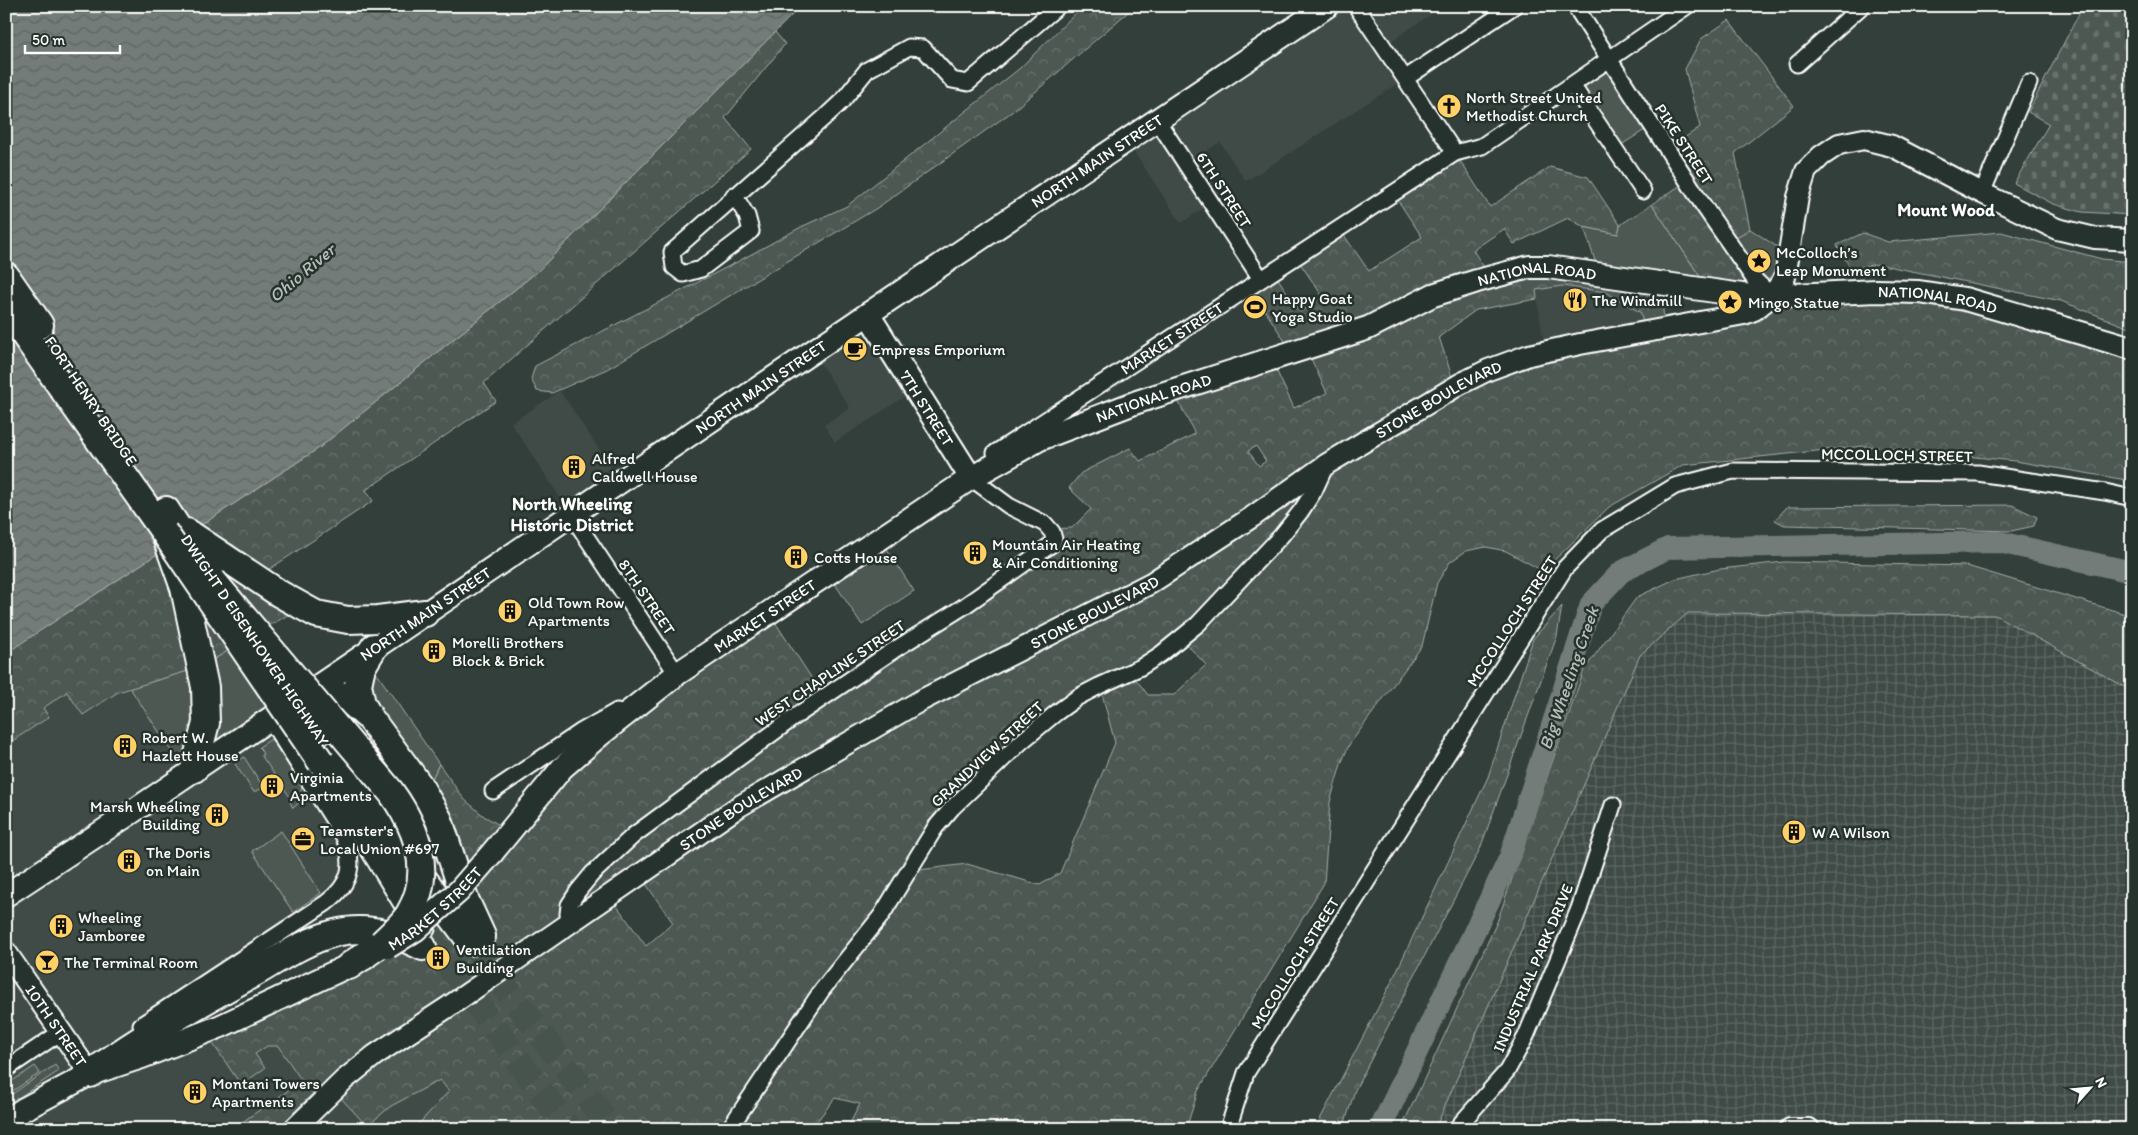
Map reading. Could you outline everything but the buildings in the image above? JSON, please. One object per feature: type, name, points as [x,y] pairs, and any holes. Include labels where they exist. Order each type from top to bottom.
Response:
[{"type":"highway","name":"FORT HENRY BRIDGE","points":[[6,276],[170,528]]},
{"type":"highway","name":"FORT HENRY BRIDGE","points":[[6,309],[170,528]]},
{"type":"highway","name":"DWIGHT D EISENHOWER HIGHWAY","points":[[170,528],[213,581],[327,758]]},
{"type":"highway","name":"DWIGHT D EISENHOWER HIGHWAY","points":[[170,528],[327,758]]},
{"type":"highway","points":[[170,528],[240,568],[301,607],[316,614],[354,620],[425,613]]},
{"type":"highway","points":[[170,528],[205,687],[206,722],[194,769]]},
{"type":"highway","points":[[213,581],[374,770],[401,805],[412,825],[420,852],[420,883],[409,914],[386,945],[349,966]]},
{"type":"highway","points":[[327,758],[477,939],[439,820],[419,785],[370,718],[362,704],[358,685],[362,667],[374,647]]},
{"type":"highway","points":[[310,691],[332,691],[342,694],[370,718]]},
{"type":"highway","points":[[90,1074],[160,1026],[308,943],[335,933],[371,930],[424,940],[327,758]]},
{"type":"main road","name":"NORTH MAIN STREET","points":[[6,894],[1327,6]]},
{"type":"main road","name":"NATIONAL ROAD","points":[[971,478],[1040,439],[1072,426],[1154,397],[1368,328],[1433,295],[1529,267],[1566,268],[1670,285],[1772,296],[1876,291],[1919,292],[1965,299],[2132,348]]},
{"type":"main road","name":"7TH STREET","points":[[868,314],[971,478]]},
{"type":"main road","name":"MARKET STREET","points":[[386,945],[415,930],[459,891],[562,768],[601,734],[672,678],[971,478]]},
{"type":"main road","points":[[6,1121],[24,1109],[90,1074],[142,1057],[221,1026],[349,966]]},
{"type":"street","points":[[734,195],[747,216],[751,231],[701,269],[683,274],[674,267],[672,252],[734,195],[842,101],[867,70],[909,47],[923,48],[952,80],[968,82],[1058,6]]},
{"type":"street","points":[[1356,6],[1455,153]]},
{"type":"street","points":[[1406,78],[1514,6]]},
{"type":"street","name":"MARKET STREET","points":[[971,478],[990,456],[1455,153],[1482,146],[1687,6]]},
{"type":"street","points":[[1797,64],[1862,6]]},
{"type":"street","name":"PIKE STREET","points":[[1577,7],[1708,212],[1754,279],[1772,296]]},
{"type":"street","points":[[1982,193],[2029,83]]},
{"type":"street","points":[[1572,85],[1643,191]]},
{"type":"street","name":"6TH STREET","points":[[1157,120],[1261,278]]},
{"type":"street","points":[[1772,296],[1785,277],[1798,196],[1806,171],[1821,156],[1839,144],[1864,138],[1892,146],[1982,193],[2057,229],[2095,238],[2132,240]]},
{"type":"street","name":"STONE BOULEVARD","points":[[294,1129],[344,1080],[375,1055],[448,1007],[756,795],[920,701],[1151,583],[1244,523],[1326,464],[1455,386],[1488,370],[1529,355],[1744,314],[1754,310],[1772,296]]},
{"type":"street","name":"GRANDVIEW STREET","points":[[729,1129],[822,990],[881,916],[936,828],[952,808],[1021,742],[1056,714],[1092,689],[1141,667],[1161,654],[1198,624],[1281,536],[1301,511],[1314,491],[1326,464]]},
{"type":"street","name":"MCCOLLOCH STREET","points":[[1228,1129],[1246,1074],[1566,568],[1602,530],[1675,486],[1733,471],[1978,473],[2105,492],[2132,498]]},
{"type":"street","name":"WEST CHAPLINE STREET","points":[[570,922],[568,914],[569,905],[578,891],[610,856],[634,835],[788,722],[894,650],[992,588],[1052,544],[1052,532],[1045,524],[1009,506],[971,478]]},
{"type":"street","name":"8TH STREET","points":[[571,514],[672,678]]},
{"type":"street","name":"MARKET STREET","points":[[493,791],[582,731],[672,678]]},
{"type":"street","points":[[90,1074],[126,1035],[340,892],[348,878],[350,857],[343,835],[269,718]]},
{"type":"street","name":"INDUSTRIAL PARK DRIVE","points":[[1456,1129],[1507,1071],[1526,1036],[1580,910],[1612,805]]},
{"type":"street","name":"10TH STREET","points":[[6,952],[90,1074]]},
{"type":"street","points":[[6,1069],[61,1032]]},
{"type":"street","points":[[1790,1129],[1809,1129]]},
{"type":"shaded area","points":[[1327,6],[1443,6],[1384,46],[1406,78],[1246,181],[1220,142],[1186,164],[1212,203],[1181,223],[1127,141]]},
{"type":"shaded area","points":[[1562,286],[1605,292],[1641,313],[1644,332],[1545,352],[1536,290]]},
{"type":"shaded area","points":[[868,314],[915,390],[835,442],[824,425],[850,408],[812,351]]},
{"type":"shaded area","points":[[560,391],[620,481],[571,514],[511,423]]},
{"type":"shaded area","points":[[1688,613],[1995,615],[2125,687],[2132,696],[2132,1129],[1435,1129],[1640,655]]},
{"type":"shaded area","points":[[130,688],[185,771],[264,715],[333,818],[348,878],[101,1062],[378,961],[449,1091],[414,1129],[6,1129],[6,745],[48,717],[42,708],[67,691],[84,715],[118,692]]},
{"type":"green space","points":[[1083,6],[1135,6],[1013,111],[877,208],[607,369],[552,393],[537,391],[531,379],[535,366],[801,227],[847,206],[1020,68]]},
{"type":"green space","points":[[2083,6],[2132,6],[2132,215],[2082,212],[2053,204],[2014,183],[2049,124],[2028,112]]},
{"type":"green space","points":[[1729,20],[1794,106],[1735,153],[1750,229],[1731,240],[1772,296],[1919,292],[2132,348],[2132,481],[2015,461],[1864,446],[1683,465],[1609,507],[1543,571],[1506,551],[1486,547],[1466,551],[1450,562],[1437,583],[1422,646],[1349,745],[1341,764],[1330,802],[1324,883],[1198,1091],[1186,1129],[847,1129],[860,1104],[835,1098],[811,1129],[414,1129],[449,1091],[440,1080],[391,1106],[367,1126],[325,1081],[277,1129],[232,1129],[302,1081],[278,1046],[267,1046],[255,1054],[265,1068],[241,1085],[205,1032],[221,1026],[459,891],[431,781],[439,764],[464,799],[484,816],[511,832],[537,797],[769,613],[824,697],[1048,548],[1050,529],[1072,528],[1091,509],[1069,488],[1081,473],[1130,448],[1140,461],[1195,434],[1173,391],[1271,359],[1294,408],[1327,393],[1306,348],[1292,352],[1249,286],[1273,271],[1300,312],[1323,297],[1295,256],[1339,228],[1369,271],[1422,237],[1393,193],[1455,153],[1490,207],[1550,167],[1588,177],[1620,225],[1618,234],[1584,227],[1568,218],[1514,244],[1504,229],[1473,250],[1490,277],[1529,267],[1660,284],[1665,328],[1754,310],[1709,290],[1652,204],[1687,181],[1667,150],[1700,127],[1685,69],[1701,39]],"holes":[[[1562,286],[1606,292],[1641,313],[1644,332],[1455,386],[1439,337],[1476,310],[1537,299],[1536,290]],[[1256,446],[1266,461],[1259,466],[1248,451]],[[1181,638],[1206,665],[1174,695],[1148,695],[1131,673]],[[1100,686],[1115,743],[1060,873],[1040,885],[967,864],[911,871],[952,808]],[[639,874],[673,923],[646,946],[609,895]]]},
{"type":"green space","points":[[775,32],[785,44],[725,118],[751,149],[484,383],[496,401],[366,490],[373,501],[256,578],[301,607],[201,667],[118,692],[83,715],[67,692],[43,708],[49,717],[6,745],[6,653],[319,448],[539,270]]},
{"type":"green space","points":[[1609,59],[1651,126],[1615,149],[1572,85]]},
{"type":"green space","points":[[1652,204],[1709,290],[1599,273],[1584,227],[1618,234],[1620,225]]},
{"type":"green space","points":[[1750,229],[1779,248],[1777,267],[1772,281],[1762,281],[1731,240]]},
{"type":"green space","points":[[2001,232],[2102,259],[2132,262],[2132,329],[2061,301],[1877,264],[1851,269],[1837,245],[1863,233],[1888,242]]},
{"type":"green space","points":[[2012,505],[2037,517],[2034,526],[2011,531],[1784,525],[1775,520],[1787,507]]},
{"type":"green space","points":[[887,549],[914,591],[862,625],[835,584]]},
{"type":"green space","points":[[1784,562],[1967,566],[2132,616],[2132,696],[2125,687],[1995,615],[1688,613],[1640,655],[1435,1129],[1401,1129],[1497,922],[1584,670],[1637,597],[1675,579],[1720,569]]},
{"type":"green space","points":[[1562,606],[1557,636],[1480,849],[1355,1090],[1343,1129],[1315,1129],[1392,981],[1488,777],[1533,639]]},
{"type":"green space","points":[[239,644],[283,709],[187,774],[130,688],[201,667]]},
{"type":"green space","points":[[367,659],[439,764],[431,781],[370,718]]},
{"type":"green space","points":[[271,739],[302,786],[299,803],[293,808],[290,802],[292,800],[261,755],[263,754],[259,747]]},
{"type":"green space","points":[[244,757],[262,785],[262,788],[257,791],[253,791],[235,764]]},
{"type":"green space","points":[[281,831],[321,893],[293,912],[252,851]]},
{"type":"green space","points":[[55,1065],[59,1071],[6,1106],[6,1098]]},
{"type":"green space","points":[[35,1066],[40,1073],[11,1092],[6,1085]]},
{"type":"water","name":"Ohio River","points":[[6,6],[801,6],[539,270],[319,448],[6,653]]},
{"type":"waterway","name":"Big Wheeling Creek","points":[[1380,1129],[1510,857],[1591,604],[1621,572],[1668,548],[1999,542],[2132,572]]},
{"type":"tunnel","points":[[426,933],[568,1129]]},
{"type":"tunnel","points":[[471,942],[612,1129]]},
{"type":"place","name":"North Street United Methodist Church","points":[[1449,106]]},
{"type":"place","name":"McColloch’s Leap Monument","points":[[1759,261]]},
{"type":"place","name":"The Windmill","points":[[1575,300]]},
{"type":"place","name":"Mingo Statue","points":[[1730,302]]},
{"type":"place","name":"Happy Goat Yoga Studio","points":[[1255,307]]},
{"type":"place","name":"Empress Emporium","points":[[855,349]]},
{"type":"place","name":"Alfred Caldwell House","points":[[574,467]]},
{"type":"place","name":"Mountain Air Heating & Air Conditioning","points":[[975,553]]},
{"type":"place","name":"Cotts House","points":[[796,557]]},
{"type":"place","name":"Old Town Row Apartments","points":[[510,611]]},
{"type":"place","name":"Morelli Brothers Block & Brick","points":[[434,651]]},
{"type":"place","name":"Robert W. Hazlett House","points":[[125,746]]},
{"type":"place","name":"Virginia Apartments","points":[[272,786]]},
{"type":"place","name":"Marsh Wheeling Building","points":[[217,815]]},
{"type":"place","name":"W A Wilson","points":[[1794,832]]},
{"type":"place","name":"Teamster's Local Union #697","points":[[303,839]]},
{"type":"place","name":"The Doris on Main","points":[[129,861]]},
{"type":"place","name":"Wheeling Jamboree","points":[[61,926]]},
{"type":"place","name":"Ventilation Building","points":[[438,958]]},
{"type":"place","name":"The Terminal Room","points":[[47,962]]},
{"type":"place","name":"Montani Towers Apartments","points":[[195,1092]]},
{"type":"district","name":"Mount Wood","points":[[1946,210]]},
{"type":"district","name":"North Wheeling Historic District","points":[[572,514]]}]
